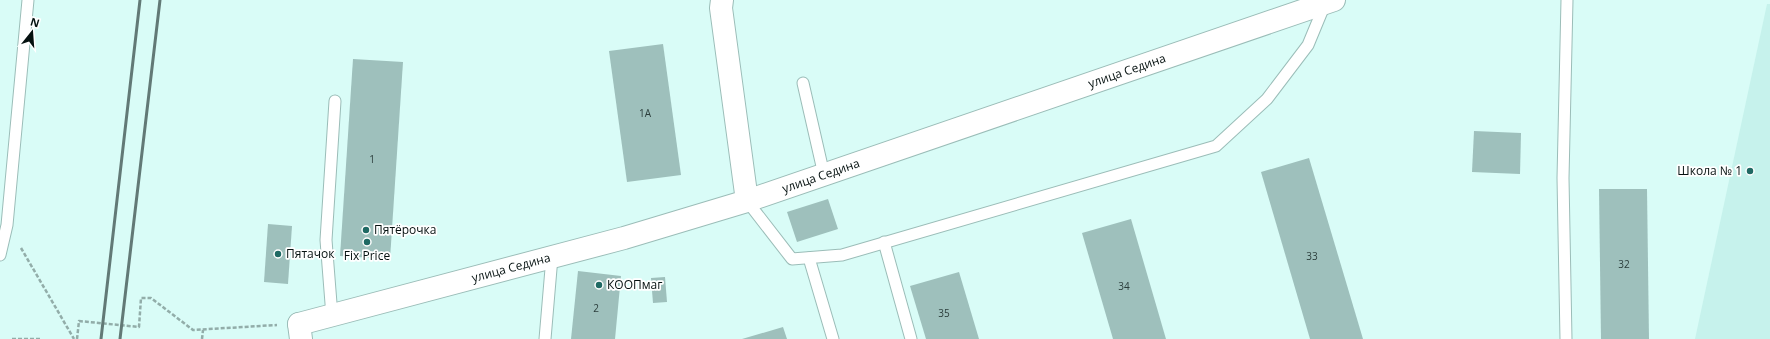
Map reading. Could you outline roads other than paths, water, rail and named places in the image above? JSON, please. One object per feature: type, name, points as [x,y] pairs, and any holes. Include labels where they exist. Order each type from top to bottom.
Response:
[{"type":"street","points":[[722,0],[721,8],[747,201]]},
{"type":"street","name":"улица Седина","points":[[300,332],[332,316],[552,257],[747,201],[1330,2]]},
{"type":"lane","points":[[0,255],[7,225],[28,0]]},
{"type":"lane","points":[[1566,339],[1563,178],[1567,0]]},
{"type":"lane","points":[[747,201],[792,259],[842,255],[1216,146],[1267,99],[1308,45],[1330,2]]},
{"type":"lane","points":[[803,83],[824,175]]},
{"type":"lane","points":[[332,316],[326,240],[335,101]]},
{"type":"lane","points":[[884,242],[911,339]]},
{"type":"lane","points":[[545,339],[552,257]]},
{"type":"lane","points":[[809,258],[833,339]]},
{"type":"railway","points":[[101,339],[140,0]]},
{"type":"railway","points":[[120,339],[160,0]]},
{"type":"place","name":"Школа № 1","points":[[1750,171]]},
{"type":"place","name":"Пятёрочка","points":[[366,230]]},
{"type":"place","name":"Fix Price","points":[[367,242]]},
{"type":"place","name":"Пятачок","points":[[278,254]]},
{"type":"place","name":"КООПмаг","points":[[599,285]]}]
